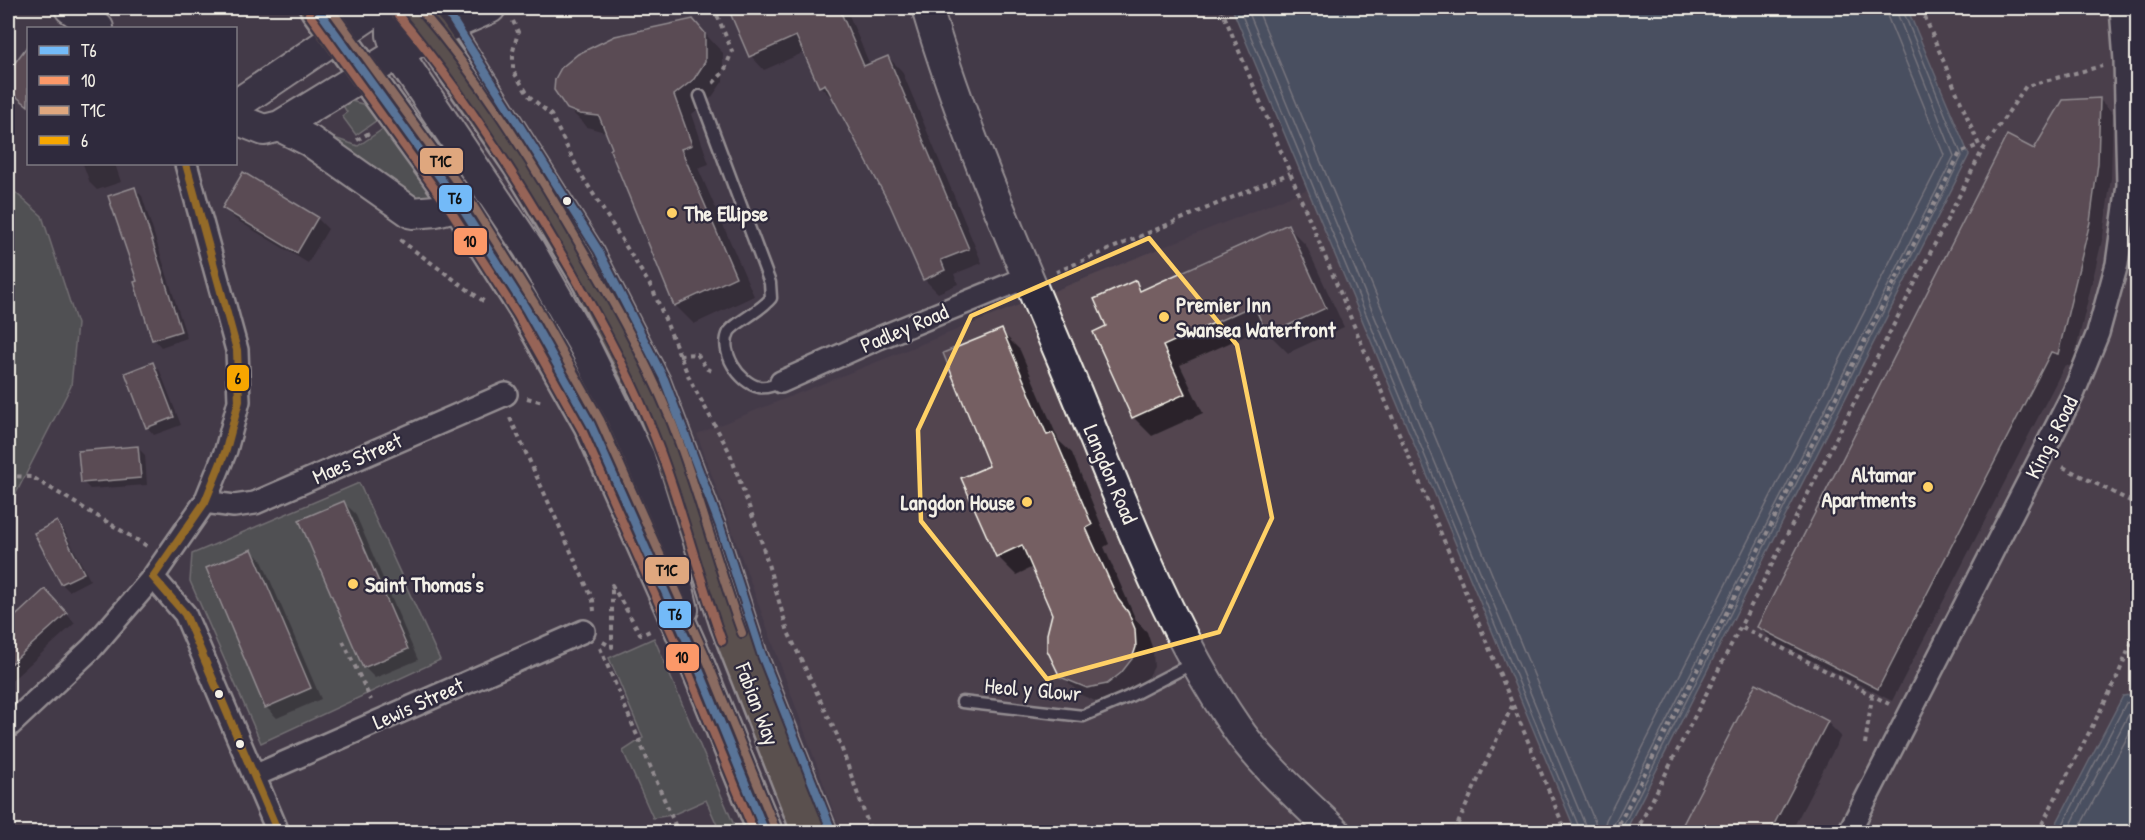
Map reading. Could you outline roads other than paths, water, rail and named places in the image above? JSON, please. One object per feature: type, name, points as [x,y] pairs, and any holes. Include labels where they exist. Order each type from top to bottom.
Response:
[{"type":"highway","name":"Fabian Way","points":[[317,8],[460,205],[526,309],[591,424],[694,657],[765,832]]},
{"type":"highway","name":"Fabian Way","points":[[406,8],[443,22],[520,165],[586,275],[649,396],[671,451],[727,623],[809,832]]},
{"type":"street","points":[[70,8],[97,27]]},
{"type":"street","points":[[237,119],[264,130],[280,126],[366,75],[443,22],[490,8]]},
{"type":"street","name":"Langdon Road","points":[[907,8],[948,79]]},
{"type":"street","name":"Langdon Road","points":[[927,8],[948,79],[1029,280],[1150,564],[1195,662],[1237,729],[1288,786],[1335,832]]},
{"type":"street","points":[[237,104],[377,9]]},
{"type":"street","points":[[377,9],[392,35],[398,54],[529,249],[585,347],[639,458],[671,559],[694,657]]},
{"type":"street","points":[[366,75],[374,54],[377,9]]},
{"type":"street","name":"King's Road","points":[[1849,832],[2074,392],[2098,333],[2117,264],[2128,185],[2125,60],[2127,21]]},
{"type":"street","points":[[280,126],[310,141],[412,213],[436,211],[460,205]]},
{"type":"street","points":[[8,727],[92,648],[153,577],[205,502],[226,450],[239,401],[237,350],[186,165]]},
{"type":"street","name":"Padley Road","points":[[781,382],[879,338],[1029,280]]},
{"type":"street","name":"Maes Street","points":[[205,502],[234,506],[255,503],[506,393]]},
{"type":"street","points":[[153,577],[185,614],[278,832]]},
{"type":"street","name":"Lewis Street","points":[[254,776],[584,631]]},
{"type":"lane","points":[[443,22],[598,250],[664,379],[720,526],[760,653],[832,832]]},
{"type":"lane","points":[[700,96],[770,284],[771,298],[764,308],[730,329],[726,341],[741,377],[760,387],[781,382]]},
{"type":"lane","name":"Heol y Glowr","points":[[962,702],[1083,716],[1128,698],[1195,662]]},
{"type":"water","points":[[1232,8],[1907,8],[1969,155],[1625,832],[1576,832]]},
{"type":"water","points":[[2137,694],[2137,832],[2052,832],[2123,696]]},
{"type":"place","name":"The Ellipse","points":[[672,213]]},
{"type":"place","name":"Premier Inn Swansea Waterfront","points":[[1164,317]]},
{"type":"place","name":"Altamar Apartments","points":[[1928,487]]},
{"type":"place","name":"Langdon House","points":[[1027,502]]},
{"type":"place","name":"Saint Thomas's","points":[[353,584]]}]
